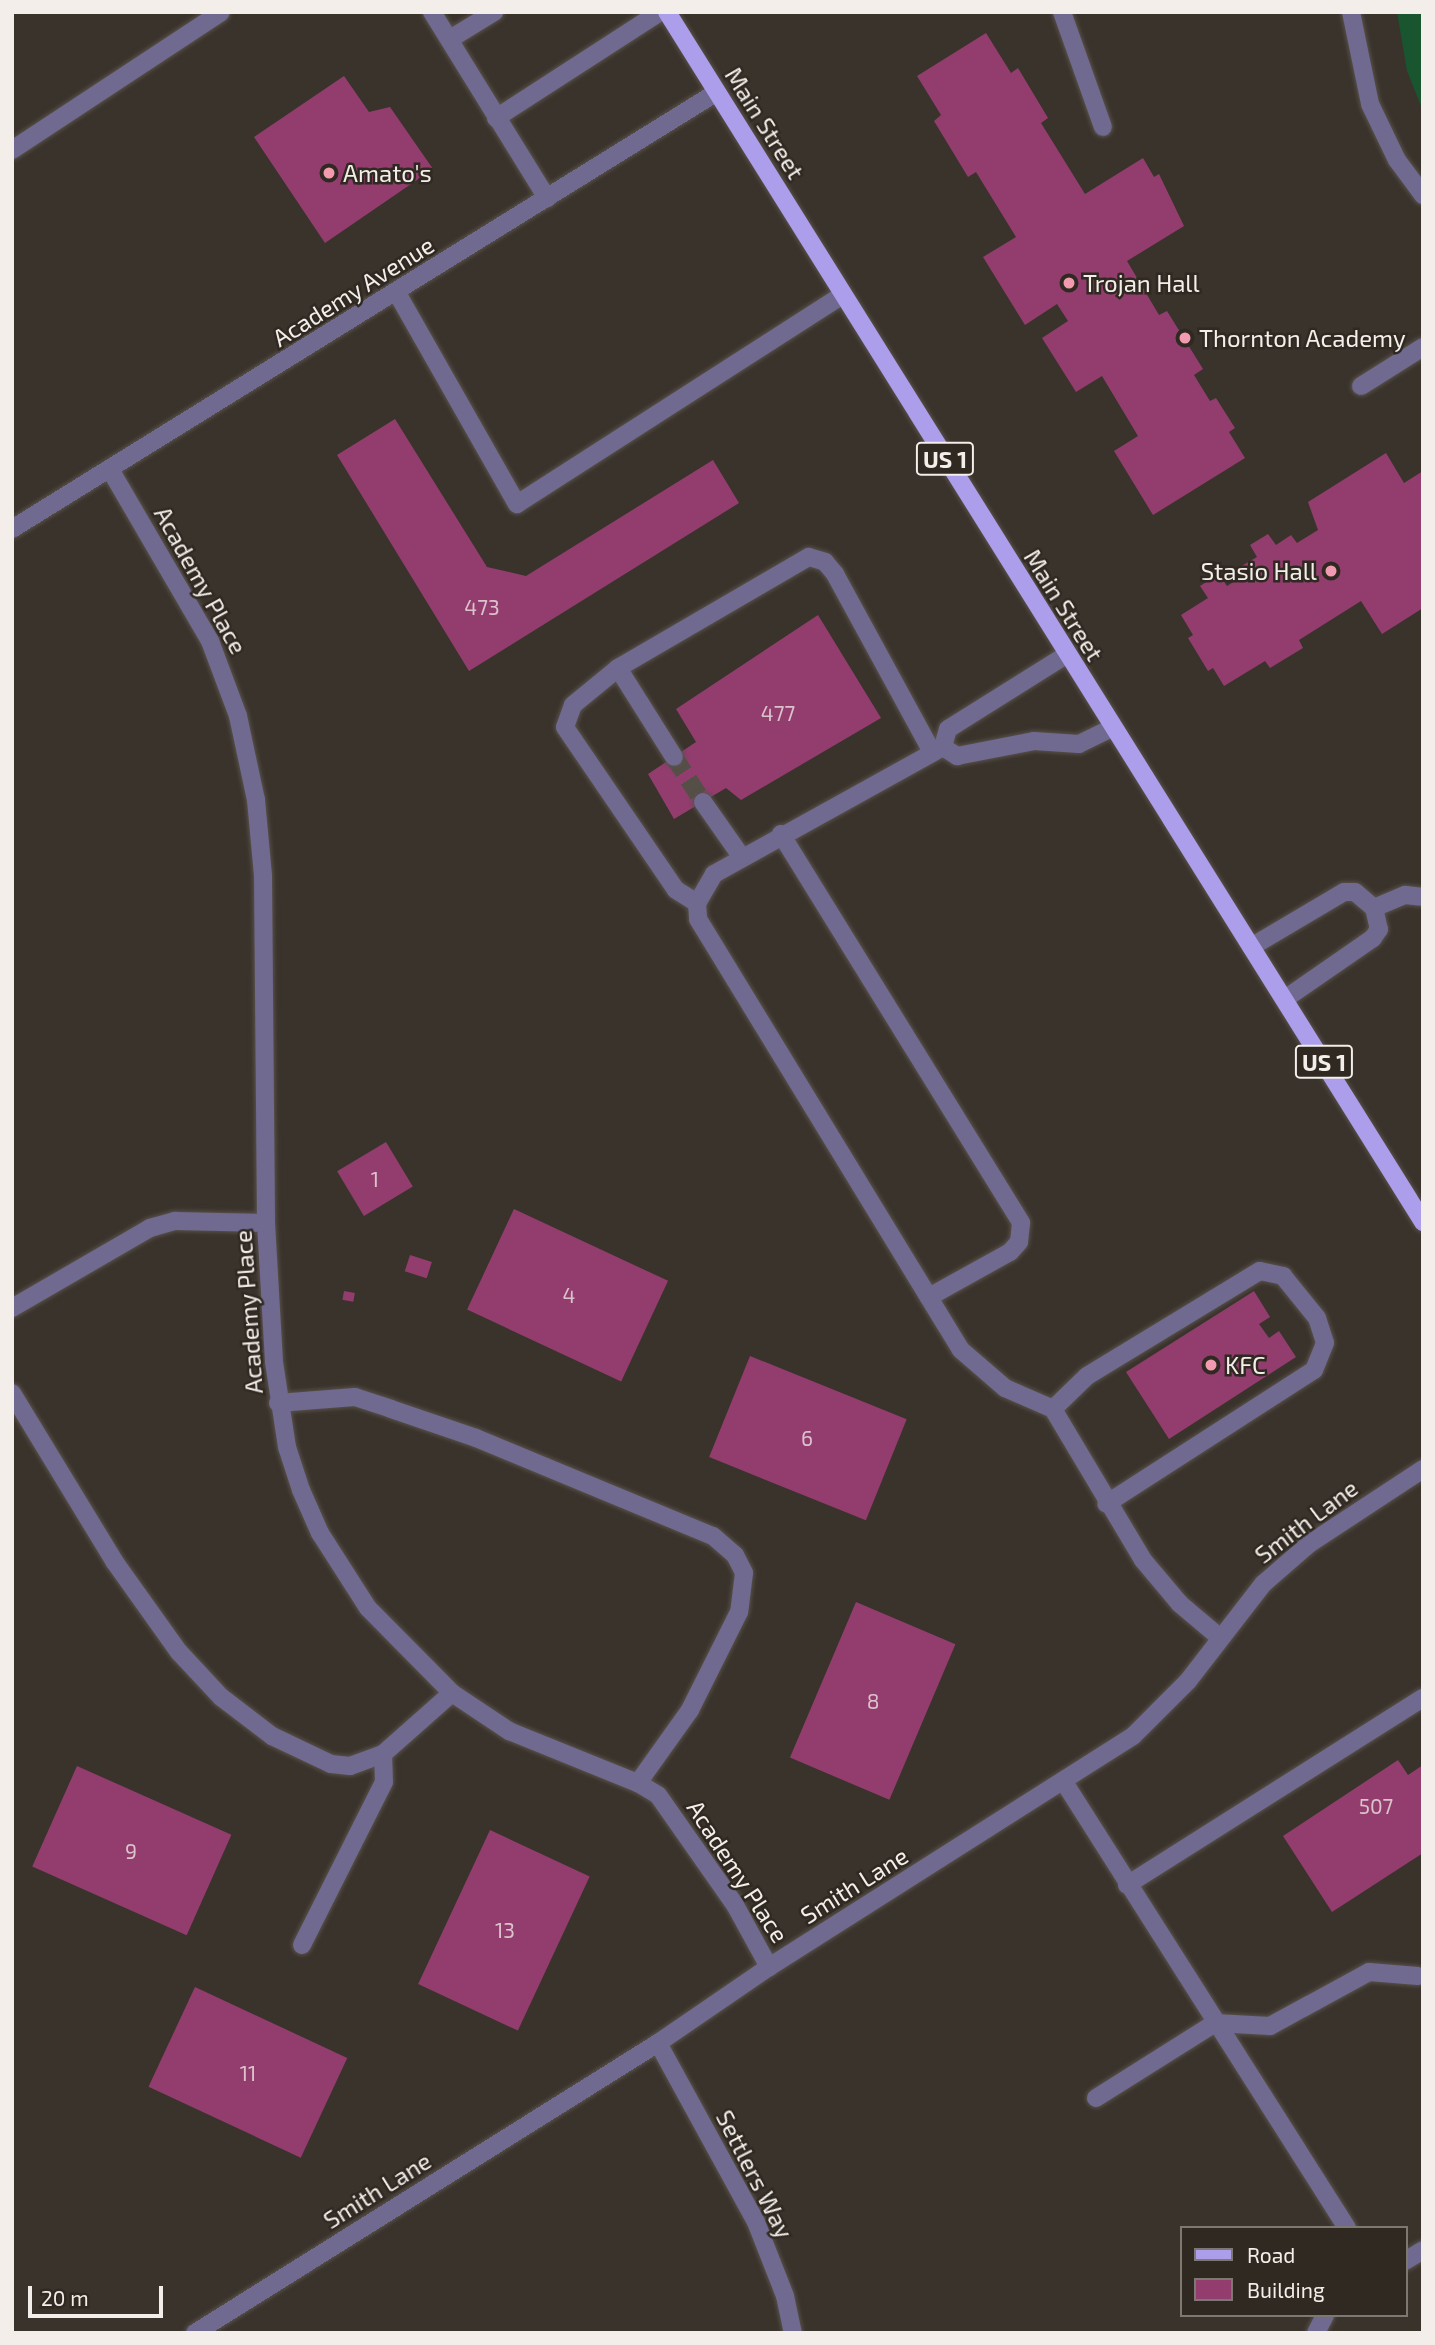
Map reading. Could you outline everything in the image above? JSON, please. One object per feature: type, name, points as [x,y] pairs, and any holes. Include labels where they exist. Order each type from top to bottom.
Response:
[{"type":"main road","name":"Main Street","points":[[667,12],[1066,655],[1423,1222]]},
{"type":"street","points":[[12,150],[221,12]]},
{"type":"street","points":[[432,12],[547,198]]},
{"type":"street","points":[[450,39],[494,12]]},
{"type":"street","points":[[496,118],[660,12]]},
{"type":"street","points":[[1062,12],[1103,127]]},
{"type":"street","points":[[1352,12],[1370,104],[1398,160],[1423,195]]},
{"type":"street","name":"Academy Avenue","points":[[12,529],[111,471],[717,92]]},
{"type":"street","points":[[397,292],[516,504],[843,295]]},
{"type":"street","points":[[1361,386],[1423,347]]},
{"type":"street","name":"Academy Place","points":[[111,471],[211,641],[231,693],[247,754],[263,876],[266,1223],[278,1403],[287,1447],[320,1533],[368,1608],[452,1693],[534,1743],[638,1783],[658,1795],[691,1838],[769,1967]]},
{"type":"street","points":[[696,904],[676,890],[568,737],[565,727],[573,705],[618,668],[809,557],[825,562],[835,574],[938,749],[957,756],[1034,741],[1079,744],[1112,728]]},
{"type":"street","points":[[1066,655],[948,729],[938,749],[741,856],[714,874],[696,904],[698,919],[961,1350],[1005,1388],[1053,1409],[1106,1503],[1160,1584],[1219,1637]]},
{"type":"street","points":[[618,668],[674,757]]},
{"type":"street","points":[[703,802],[741,856]]},
{"type":"street","points":[[781,834],[1021,1223],[1019,1242],[1010,1252],[929,1297]]},
{"type":"street","points":[[1251,947],[1344,892],[1355,892],[1374,908],[1379,929],[1373,938],[1285,999]]},
{"type":"street","points":[[1374,908],[1405,895],[1423,897]]},
{"type":"street","points":[[12,1308],[150,1228],[176,1221],[266,1223]]},
{"type":"street","points":[[1053,1409],[1087,1376],[1249,1275],[1270,1271],[1283,1276],[1312,1310],[1325,1343],[1314,1370],[1106,1503]]},
{"type":"street","points":[[12,1393],[114,1561],[179,1652],[221,1698],[272,1736],[331,1764],[350,1766],[383,1754],[452,1693]]},
{"type":"street","points":[[278,1403],[355,1398],[391,1409],[476,1438],[713,1536],[735,1555],[744,1573],[738,1612],[690,1710],[638,1783]]},
{"type":"street","name":"Smith Lane","points":[[202,2331],[658,2043],[769,1967],[1133,1736],[1162,1710],[1263,1584],[1309,1544],[1423,1469]]},
{"type":"street","points":[[1127,1885],[1423,1698]]},
{"type":"street","points":[[302,1945],[384,1782],[383,1754]]},
{"type":"street","points":[[1064,1782],[1346,2226]]},
{"type":"street","points":[[1096,2098],[1215,2023],[1270,2026],[1369,1972],[1418,1976]]},
{"type":"street","name":"Settlers Way","points":[[658,2043],[756,2222],[785,2296],[793,2333]]},
{"type":"street","points":[[1407,2260],[1423,2250]]},
{"type":"street","points":[[1316,2333],[1324,2317]]},
{"type":"green space","points":[[1397,12],[1423,12],[1423,111],[1407,71]]},
{"type":"building","name":"Trojan Hall","points":[[986,33],[1011,73],[1018,68],[1048,118],[1041,123],[1085,194],[1143,158],[1154,177],[1159,174],[1184,226],[1127,261],[1159,315],[1167,311],[1203,369],[1194,375],[1210,401],[1216,398],[1235,428],[1229,432],[1245,458],[1153,515],[1114,451],[1138,436],[1102,376],[1076,392],[1042,338],[1068,321],[1057,304],[1025,325],[983,257],[1016,237],[976,172],[968,177],[934,121],[941,115],[917,76]]},
{"type":"building","points":[[344,76],[369,112],[390,107],[433,169],[325,243],[254,137]]},
{"type":"building","points":[[395,419],[487,567],[526,576],[713,460],[739,503],[469,671],[337,455]]},
{"type":"building","name":"Stasio Hall","points":[[1386,453],[1404,483],[1423,471],[1423,608],[1382,634],[1361,601],[1299,640],[1303,648],[1270,668],[1265,661],[1224,686],[1213,668],[1208,671],[1188,638],[1193,635],[1181,615],[1208,598],[1200,586],[1219,574],[1227,586],[1243,576],[1238,568],[1257,557],[1250,545],[1268,534],[1276,545],[1291,535],[1297,543],[1318,530],[1308,502]]},
{"type":"building","points":[[818,615],[881,718],[741,800],[726,788],[674,819],[648,774],[696,742],[676,709]]},
{"type":"building","points":[[386,1142],[413,1187],[364,1216],[337,1171]]},
{"type":"building","points":[[514,1209],[668,1281],[621,1381],[467,1310]]},
{"type":"building","points":[[410,1255],[432,1262],[427,1278],[405,1271]]},
{"type":"building","points":[[344,1291],[355,1293],[353,1302],[342,1300]]},
{"type":"building","name":"KFC","points":[[1254,1291],[1270,1317],[1259,1324],[1269,1338],[1279,1331],[1296,1357],[1169,1439],[1126,1372]]},
{"type":"building","points":[[750,1356],[907,1419],[866,1520],[709,1457]]},
{"type":"building","points":[[856,1602],[955,1644],[889,1800],[790,1758]]},
{"type":"building","points":[[1398,1760],[1408,1775],[1423,1765],[1423,1853],[1332,1912],[1283,1836]]},
{"type":"building","points":[[77,1766],[231,1835],[187,1935],[32,1866]]},
{"type":"building","points":[[490,1830],[590,1876],[518,2031],[418,1984]]},
{"type":"building","points":[[195,1987],[347,2058],[301,2158],[149,2087]]},
{"type":"tunnel","points":[[674,757],[703,802]]},
{"type":"place","name":"Amato's","points":[[329,173]]},
{"type":"place","name":"Trojan Hall","points":[[1069,283]]},
{"type":"place","name":"Thornton Academy","points":[[1185,338]]},
{"type":"place","name":"Stasio Hall","points":[[1331,571]]},
{"type":"place","name":"KFC","points":[[1211,1365]]}]
